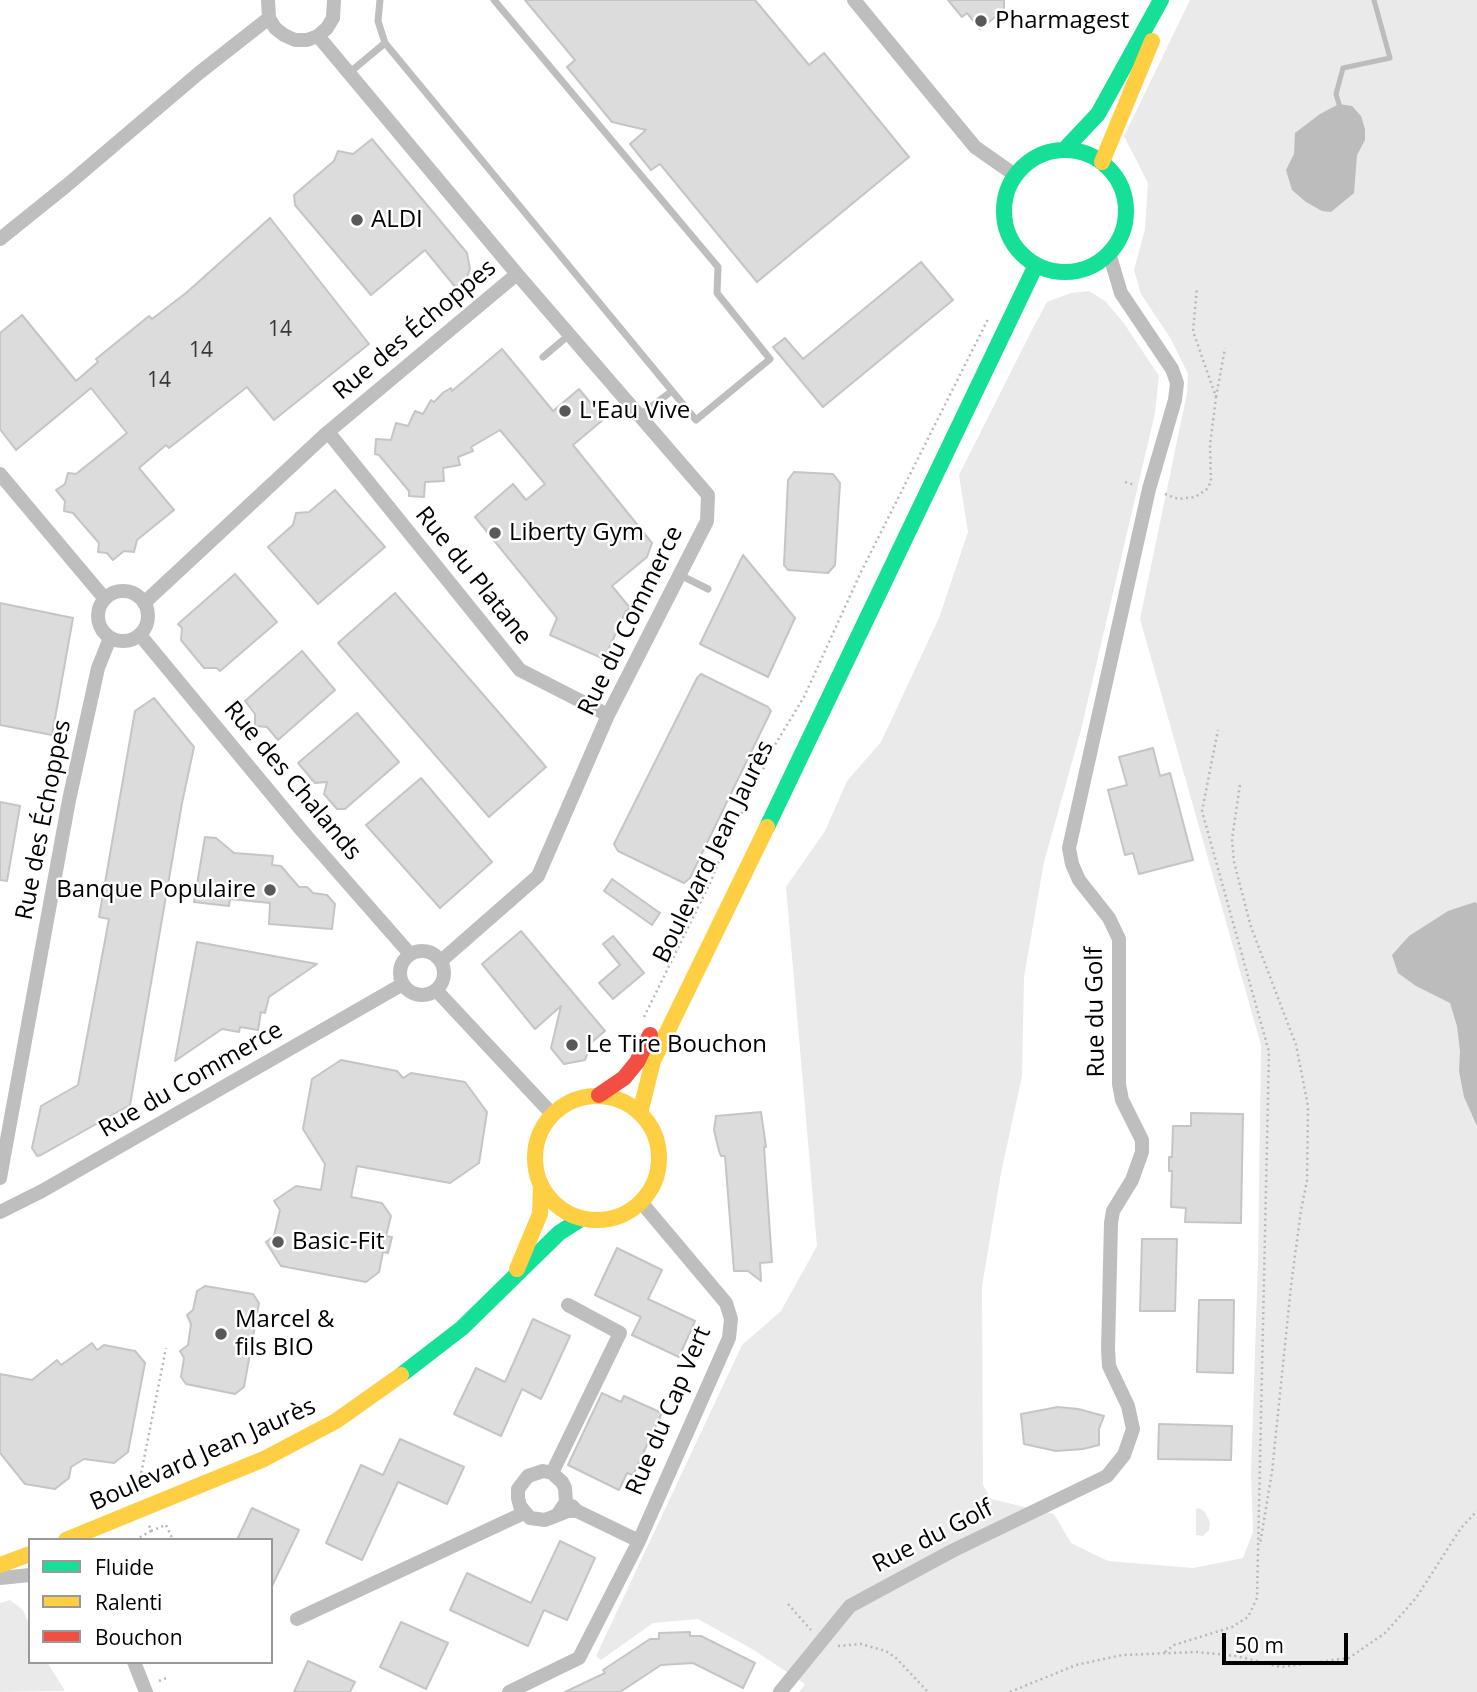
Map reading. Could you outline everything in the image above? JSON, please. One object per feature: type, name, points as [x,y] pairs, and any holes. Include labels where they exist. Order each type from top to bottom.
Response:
[{"type":"street","points":[[268,0],[269,18],[275,28],[295,40],[318,36],[327,28],[333,18],[334,0]]},
{"type":"street","points":[[854,0],[975,146],[1015,175]]},
{"type":"street","points":[[1065,149],[1098,114],[1161,0]]},
{"type":"street","points":[[1102,162],[1169,0]]},
{"type":"street","points":[[0,239],[199,72],[269,18]]},
{"type":"street","name":"Rue des Échoppes","points":[[144,603],[328,432],[517,274],[318,36]]},
{"type":"street","points":[[1065,149],[1084,152],[1102,162],[1116,177],[1124,196],[1126,216],[1120,236],[1109,253],[1093,265],[1074,271],[1054,271],[1036,265],[1019,252],[1008,234],[1003,214],[1006,194],[1015,175],[1028,161],[1045,152],[1065,149]]},
{"type":"street","name":"Rue du Golf","points":[[780,1692],[850,1606],[895,1580],[1107,1476],[1124,1455],[1133,1429],[1129,1406],[1115,1380],[1108,1357],[1111,1223],[1113,1211],[1132,1180],[1142,1152],[1142,1140],[1122,1100],[1119,1084],[1119,939],[1109,918],[1079,880],[1069,848],[1149,489],[1175,400],[1177,383],[1172,369],[1121,293],[1109,253]]},
{"type":"street","name":"Boulevard Jean Jaurès","points":[[640,1113],[653,1061],[867,622],[1036,265]]},
{"type":"street","name":"Rue du Commerce","points":[[441,961],[538,876],[608,715],[706,521],[708,495],[517,274]]},
{"type":"street","name":"Rue du Platane","points":[[328,432],[520,670],[608,715]]},
{"type":"street","points":[[0,474],[105,599]]},
{"type":"street","points":[[125,591],[139,597],[144,603],[148,620],[140,635],[126,642],[110,638],[104,633],[98,620],[98,612],[111,594],[125,591]]},
{"type":"street","name":"Boulevard Jean Jaurès","points":[[598,1096],[624,1078],[637,1062],[796,737],[843,649],[867,622]]},
{"type":"street","name":"Rue des Chalands","points":[[140,635],[303,832],[410,954]]},
{"type":"street","name":"Rue des Échoppes","points":[[0,1178],[69,800],[97,668],[110,638]]},
{"type":"street","points":[[430,952],[441,961],[444,974],[440,986],[430,994],[418,995],[402,984],[400,971],[405,958],[410,954],[430,952]]},
{"type":"street","name":"Rue du Commerce","points":[[0,1212],[42,1191],[402,984]]},
{"type":"street","points":[[436,990],[552,1114]]},
{"type":"street","points":[[598,1096],[614,1098],[640,1113],[652,1129],[658,1148],[659,1167],[653,1186],[641,1202],[628,1212],[597,1221],[581,1219],[565,1212],[551,1201],[541,1187],[535,1168],[535,1149],[541,1130],[552,1114],[565,1104],[582,1097],[598,1096]]},
{"type":"street","points":[[513,1277],[540,1214],[541,1187]]},
{"type":"street","name":"Rue du Cap Vert","points":[[509,1692],[579,1658],[639,1541],[729,1338],[731,1319],[726,1303],[641,1202]]},
{"type":"street","name":"Boulevard Jean Jaurès","points":[[71,1538],[264,1459],[336,1421],[382,1390],[462,1328],[559,1233],[581,1219]]},
{"type":"street","points":[[552,1473],[620,1333],[568,1305]]},
{"type":"street","points":[[577,1511],[537,1520],[524,1513],[518,1498],[522,1482],[535,1472],[552,1473],[562,1482],[577,1511],[639,1541]]},
{"type":"street","points":[[558,1514],[566,1502],[566,1494]]},
{"type":"street","points":[[297,1619],[524,1513]]},
{"type":"street","points":[[0,1565],[28,1555]]},
{"type":"street","points":[[0,1578],[28,1574]]},
{"type":"street","points":[[135,1664],[146,1692]]},
{"type":"lane","points":[[380,0],[377,21],[385,44],[696,421],[770,359],[717,293],[718,267],[494,0]]},
{"type":"lane","points":[[349,73],[385,44]]},
{"type":"lane","points":[[543,357],[570,335]]},
{"type":"lane","points":[[640,416],[672,391]]},
{"type":"lane","points":[[680,575],[708,589]]},
{"type":"path","points":[[1197,287],[1193,331],[1216,397]]},
{"type":"path","points":[[642,1021],[776,743],[804,697],[860,574],[993,311]]},
{"type":"path","points":[[1125,482],[1178,499],[1195,497],[1206,490],[1211,482],[1210,445],[1225,348]]},
{"type":"path","points":[[1165,1652],[1174,1645],[1232,1627],[1248,1617],[1257,1598],[1269,1052],[1202,811],[1218,730]]},
{"type":"path","points":[[1240,785],[1231,839],[1234,862],[1251,928],[1296,1045],[1308,1106],[1307,1181],[1291,1286],[1272,1472],[1258,1554]]},
{"type":"path","points":[[151,1531],[138,1491],[138,1481],[166,1348]]},
{"type":"path","points":[[1010,1692],[1076,1665],[1122,1655],[1196,1652],[1237,1656],[1282,1667],[1349,1658],[1385,1633],[1401,1616],[1416,1598],[1461,1528],[1477,1511]]},
{"type":"path","points":[[139,1538],[166,1525],[172,1538]]},
{"type":"path","points":[[788,1604],[811,1630],[833,1645],[844,1647],[861,1644],[886,1651],[928,1692]]},
{"type":"shaded area","points":[[1190,0],[1477,0],[1477,1692],[799,1692],[805,1684],[752,1649],[698,1619],[653,1623],[601,1660],[596,1656],[742,1345],[781,1311],[817,1246],[786,887],[825,831],[847,781],[881,742],[939,618],[968,532],[959,475],[1047,302],[1071,293],[1089,291],[1105,301],[1123,322],[1159,376],[1155,413],[1081,730],[1044,862],[1024,977],[1022,1076],[1001,1173],[982,1286],[983,1485],[991,1499],[1054,1514],[1071,1543],[1108,1561],[1193,1568],[1243,1558],[1253,1532],[1251,1473],[1261,1045],[1140,619],[1187,393],[1188,374],[1171,339],[1141,294],[1134,270],[1145,229],[1148,183],[1124,136]]},
{"type":"shaded area","points":[[1339,104],[1352,106],[1361,116],[1365,140],[1357,155],[1354,193],[1331,212],[1322,211],[1292,190],[1286,170],[1294,154],[1295,133],[1320,114]]},
{"type":"shaded area","points":[[1475,902],[1477,1126],[1464,1097],[1459,1071],[1457,1026],[1450,1003],[1416,986],[1398,973],[1392,955],[1409,936],[1448,911]]},
{"type":"shaded area","points":[[1196,1509],[1205,1512],[1210,1522],[1209,1530],[1203,1536],[1196,1535]]},
{"type":"shaded area","points":[[10,1600],[23,1610],[28,1621],[28,1664],[48,1664],[65,1691],[0,1692],[0,1603]]},
{"type":"building","points":[[525,0],[755,0],[809,65],[824,53],[909,157],[757,282],[660,164],[651,170],[630,144],[646,130],[612,122],[567,67],[575,60]]},
{"type":"building","name":"Pharmagest","points":[[948,0],[1004,0],[1004,10],[980,29],[967,13],[962,17]]},
{"type":"building","name":"ALDI","points":[[372,139],[467,253],[470,269],[461,294],[425,250],[371,295],[295,205],[294,195],[334,161],[338,151],[353,154]]},
{"type":"building","points":[[270,218],[369,344],[274,420],[247,387],[169,448],[166,445],[139,468],[174,510],[137,540],[134,552],[124,551],[113,560],[107,553],[98,552],[99,543],[73,513],[64,511],[65,501],[56,490],[65,484],[68,473],[76,474],[127,433],[91,388],[16,450],[0,429],[0,333],[22,315],[76,381],[98,362],[96,359],[149,316],[152,319],[186,293]]},
{"type":"building","points":[[921,262],[953,300],[823,407],[773,347],[785,338],[803,359]]},
{"type":"building","points":[[502,349],[553,411],[579,389],[604,419],[573,445],[652,543],[647,557],[612,586],[630,608],[626,611],[604,659],[550,635],[557,618],[475,517],[513,484],[526,500],[545,484],[500,430],[471,447],[473,451],[458,457],[460,465],[443,468],[444,481],[425,482],[424,497],[409,496],[409,491],[379,455],[375,454],[376,439],[391,440],[396,423],[408,426],[415,411],[423,414],[431,400],[434,402],[451,388],[452,391]]},
{"type":"building","points":[[794,472],[833,474],[840,483],[835,565],[828,573],[788,570],[784,565],[788,480]]},
{"type":"building","points":[[335,490],[385,547],[318,604],[268,547],[293,525],[296,513],[309,512]]},
{"type":"building","points":[[743,555],[795,618],[768,677],[700,644]]},
{"type":"building","points":[[235,574],[277,622],[220,671],[217,668],[204,668],[181,640],[182,628],[178,624]]},
{"type":"building","points":[[395,593],[546,767],[489,817],[338,643]]},
{"type":"building","points":[[0,603],[73,618],[52,735],[0,725]]},
{"type":"building","points":[[302,651],[335,690],[278,740],[267,727],[255,726],[255,714],[245,701]]},
{"type":"building","points":[[701,674],[768,707],[771,711],[690,878],[684,883],[618,851],[614,844]]},
{"type":"building","points":[[154,698],[194,747],[130,1105],[37,1156],[32,1148],[41,1106],[78,1085],[109,919],[99,917],[135,711]]},
{"type":"building","points":[[357,713],[399,762],[345,809],[337,809],[324,794],[327,782],[315,783],[298,763]]},
{"type":"building","points":[[1153,748],[1160,776],[1170,773],[1193,860],[1139,874],[1133,853],[1125,855],[1108,790],[1127,785],[1119,757]]},
{"type":"building","points":[[421,778],[492,862],[440,908],[366,825]]},
{"type":"building","points":[[0,802],[20,806],[7,881],[0,880]]},
{"type":"building","name":"Banque Populaire","points":[[205,837],[216,838],[234,853],[273,856],[272,865],[281,866],[299,887],[307,887],[313,893],[327,895],[335,904],[332,929],[269,924],[270,903],[230,899],[229,906],[194,902]]},
{"type":"building","points":[[612,879],[660,913],[652,925],[604,891]]},
{"type":"building","points":[[521,931],[605,1031],[592,1042],[585,1060],[564,1064],[551,1048],[561,1006],[535,1029],[482,964]]},
{"type":"building","points":[[613,936],[644,973],[613,999],[599,983],[620,965],[603,944]]},
{"type":"building","points":[[197,942],[317,964],[269,997],[265,1013],[261,1012],[258,1030],[240,1027],[239,1032],[222,1029],[175,1061]]},
{"type":"building","points":[[341,1060],[397,1071],[403,1078],[411,1073],[465,1082],[487,1112],[479,1163],[450,1183],[357,1166],[351,1197],[382,1203],[391,1216],[386,1236],[392,1237],[388,1253],[383,1252],[379,1272],[366,1282],[281,1266],[266,1242],[274,1236],[280,1210],[274,1201],[296,1186],[321,1190],[325,1164],[303,1129],[312,1079]]},
{"type":"building","points":[[761,1112],[766,1147],[772,1262],[760,1263],[761,1281],[748,1271],[734,1271],[725,1156],[721,1156],[714,1130],[716,1116]]},
{"type":"building","points":[[1191,1113],[1243,1114],[1241,1223],[1185,1222],[1186,1208],[1171,1207],[1172,1171],[1169,1171],[1169,1157],[1172,1157],[1173,1126],[1191,1126]]},
{"type":"building","points":[[1142,1239],[1177,1239],[1175,1311],[1140,1311]]},
{"type":"building","points":[[617,1248],[662,1270],[648,1299],[695,1321],[679,1357],[632,1335],[641,1317],[595,1295]]},
{"type":"building","name":"Marcel & fils BIO","points":[[205,1286],[253,1294],[259,1303],[244,1387],[235,1394],[186,1384],[181,1377],[184,1358],[180,1351],[188,1345],[191,1324],[187,1315],[193,1310],[197,1291]]},
{"type":"building","points":[[1199,1300],[1234,1300],[1233,1373],[1197,1372]]},
{"type":"building","points":[[533,1319],[570,1336],[541,1399],[522,1389],[501,1436],[454,1414],[476,1368],[505,1382]]},
{"type":"building","points":[[92,1343],[97,1350],[104,1345],[135,1351],[145,1363],[128,1452],[114,1463],[84,1459],[71,1467],[69,1478],[55,1489],[25,1484],[0,1453],[0,1374],[32,1380],[57,1360],[61,1365]]},
{"type":"building","points":[[602,1393],[621,1402],[624,1396],[662,1413],[633,1475],[627,1473],[619,1490],[568,1465]]},
{"type":"building","points":[[1058,1407],[1104,1416],[1099,1429],[1099,1445],[1056,1451],[1024,1444],[1021,1414]]},
{"type":"building","points":[[1159,1424],[1232,1426],[1231,1460],[1158,1459]]},
{"type":"building","points":[[400,1439],[464,1467],[447,1504],[398,1482],[362,1560],[326,1543],[361,1465],[383,1475]]},
{"type":"building","points":[[252,1508],[299,1530],[273,1584],[273,1538],[238,1538]]},
{"type":"building","points":[[560,1541],[595,1558],[567,1620],[544,1610],[528,1646],[450,1610],[467,1573],[531,1603]]},
{"type":"building","points":[[401,1622],[448,1643],[426,1689],[380,1667]]},
{"type":"building","points":[[690,1632],[690,1636],[701,1636],[755,1663],[743,1688],[693,1663],[661,1665],[620,1692],[565,1692],[605,1673],[603,1670],[650,1639],[659,1639],[659,1633]]},
{"type":"building","points":[[308,1661],[355,1682],[350,1692],[294,1692]]},
{"type":"waterway","points":[[1339,104],[1336,94],[1343,68],[1390,58],[1374,0]]},
{"type":"traffic: fast","points":[[1065,149],[1098,114],[1161,0]]},
{"type":"traffic: fast","points":[[1065,150],[1088,155],[1108,168],[1121,188],[1126,211],[1121,234],[1108,254],[1088,267],[1065,272],[1042,267],[1022,254],[1009,234],[1004,211],[1009,188],[1022,168],[1042,155],[1065,150]]},
{"type":"traffic: fast","points":[[767,827],[1036,265]]},
{"type":"traffic: fast","points":[[401,1375],[462,1328],[559,1233],[581,1219]]},
{"type":"traffic: slow","points":[[1102,162],[1152,41]]},
{"type":"traffic: slow","points":[[640,1113],[653,1061],[767,827]]},
{"type":"traffic: slow","points":[[597,1096],[621,1101],[641,1114],[654,1134],[659,1158],[654,1182],[641,1202],[621,1215],[597,1220],[573,1215],[553,1202],[540,1182],[535,1158],[540,1134],[553,1114],[573,1101],[597,1096]]},
{"type":"traffic: slow","points":[[517,1269],[540,1214],[541,1187]]},
{"type":"traffic: slow","points":[[71,1538],[264,1459],[336,1421],[401,1375]]},
{"type":"traffic: slow","points":[[0,1565],[28,1555]]},
{"type":"traffic: jam","points":[[599,1095],[624,1078],[637,1062],[650,1035]]},
{"type":"place","name":"Pharmagest","points":[[981,21]]},
{"type":"place","name":"ALDI","points":[[357,220]]},
{"type":"place","name":"L'Eau Vive","points":[[565,411]]},
{"type":"place","name":"Liberty Gym","points":[[495,533]]},
{"type":"place","name":"Banque Populaire","points":[[270,890]]},
{"type":"place","name":"Le Tire Bouchon","points":[[572,1045]]},
{"type":"place","name":"Basic-Fit","points":[[278,1242]]},
{"type":"place","name":"Marcel & fils BIO","points":[[221,1334]]}]
